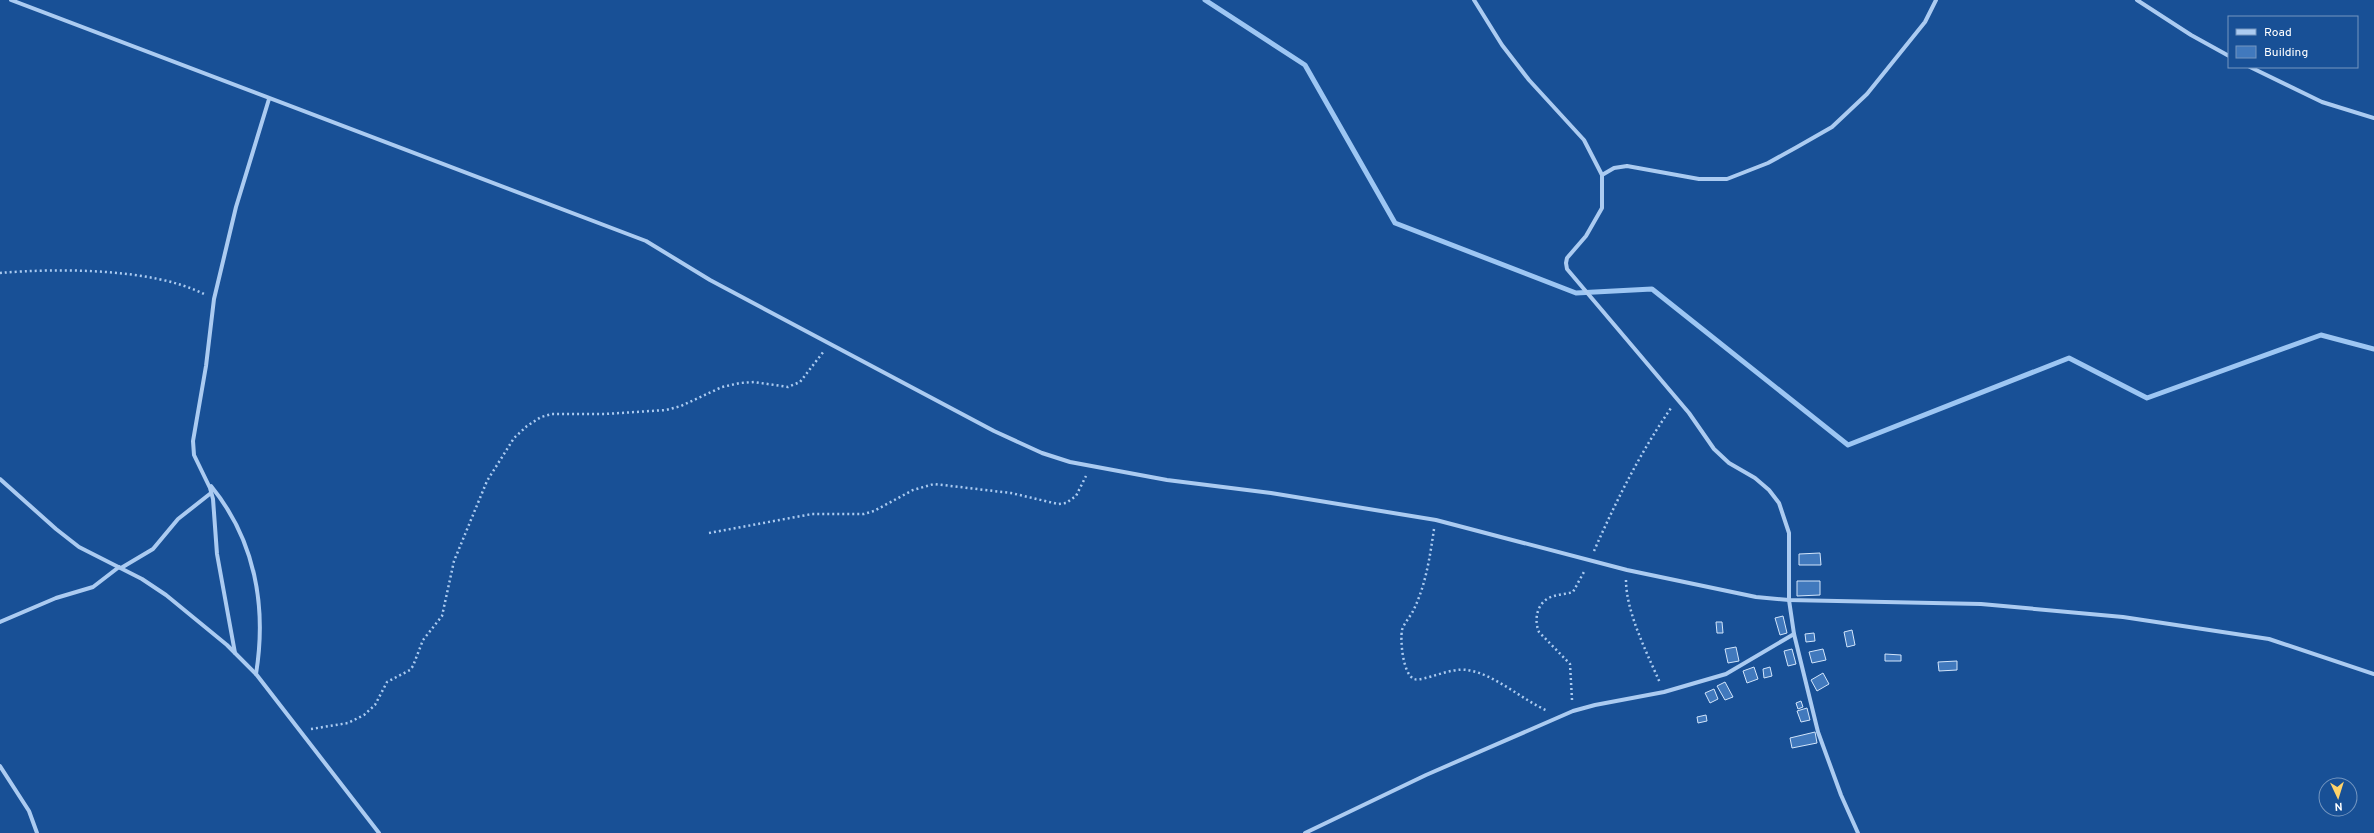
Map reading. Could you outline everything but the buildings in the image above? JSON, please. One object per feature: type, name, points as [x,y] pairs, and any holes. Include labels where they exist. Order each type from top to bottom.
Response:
[{"type":"street","points":[[11,0],[269,99],[646,240],[710,280],[994,431],[1042,453],[1090,466],[1436,520],[1627,570],[1756,597],[1789,600],[1981,604],[2123,617],[2269,638],[2374,674]]},
{"type":"street","points":[[1474,0],[1493,33],[1529,80],[1584,140],[1602,175],[1602,208],[1586,236],[1567,258],[1566,263],[1574,277],[1677,399],[1714,449],[1729,463],[1755,478],[1769,490],[1779,503],[1789,533],[1789,600],[1794,634],[1818,732],[1841,795],[1858,833]]},
{"type":"street","points":[[1602,175],[1614,168],[1628,166],[1712,180],[1740,175],[1768,163],[1816,137],[1849,113],[1867,94],[1925,22],[1936,0]]},
{"type":"street","points":[[2136,0],[2190,35],[2228,55]]},
{"type":"street","points":[[2252,68],[2322,102],[2374,118]]},
{"type":"street","points":[[235,653],[218,560],[212,493],[194,455],[193,441],[214,299],[236,207],[269,99]]},
{"type":"street","points":[[0,479],[79,547],[120,568],[166,595],[235,653],[256,674],[379,833]]},
{"type":"street","points":[[208,482],[231,513],[249,552],[255,579],[261,627],[256,674]]},
{"type":"street","points":[[0,622],[50,600],[93,588],[120,568],[153,549],[178,519],[212,493]]},
{"type":"street","points":[[1305,833],[1426,775],[1573,711],[1595,705],[1664,692],[1726,674],[1794,634]]},
{"type":"street","points":[[0,766],[29,811],[37,833]]},
{"type":"path","points":[[0,273],[60,271],[151,277],[180,284],[214,299]]},
{"type":"path","points":[[300,731],[348,723],[364,715],[375,705],[387,682],[410,670],[413,666],[423,640],[442,616],[458,548],[487,481],[514,438],[527,426],[541,417],[552,414],[605,414],[666,410],[681,406],[722,388],[740,383],[754,382],[788,388],[800,382],[830,343]]},
{"type":"path","points":[[1573,711],[1570,664],[1539,632],[1536,625],[1536,613],[1542,604],[1550,597],[1573,592],[1590,560],[1621,492],[1641,455],[1677,399]]},
{"type":"path","points":[[709,533],[812,514],[864,514],[874,511],[913,490],[934,484],[1011,493],[1058,504],[1066,503],[1076,496],[1090,466]]},
{"type":"path","points":[[1436,520],[1423,585],[1414,609],[1403,629],[1401,641],[1404,663],[1409,676],[1415,679],[1422,679],[1448,670],[1467,670],[1507,688],[1538,707],[1561,717]]},
{"type":"path","points":[[1627,570],[1626,590],[1631,609],[1664,692]]},
{"type":"waterway","points":[[1205,0],[1305,65],[1395,223],[1576,293],[1652,289],[1848,445],[2069,358],[2147,398],[2321,335],[2374,349]]}]
